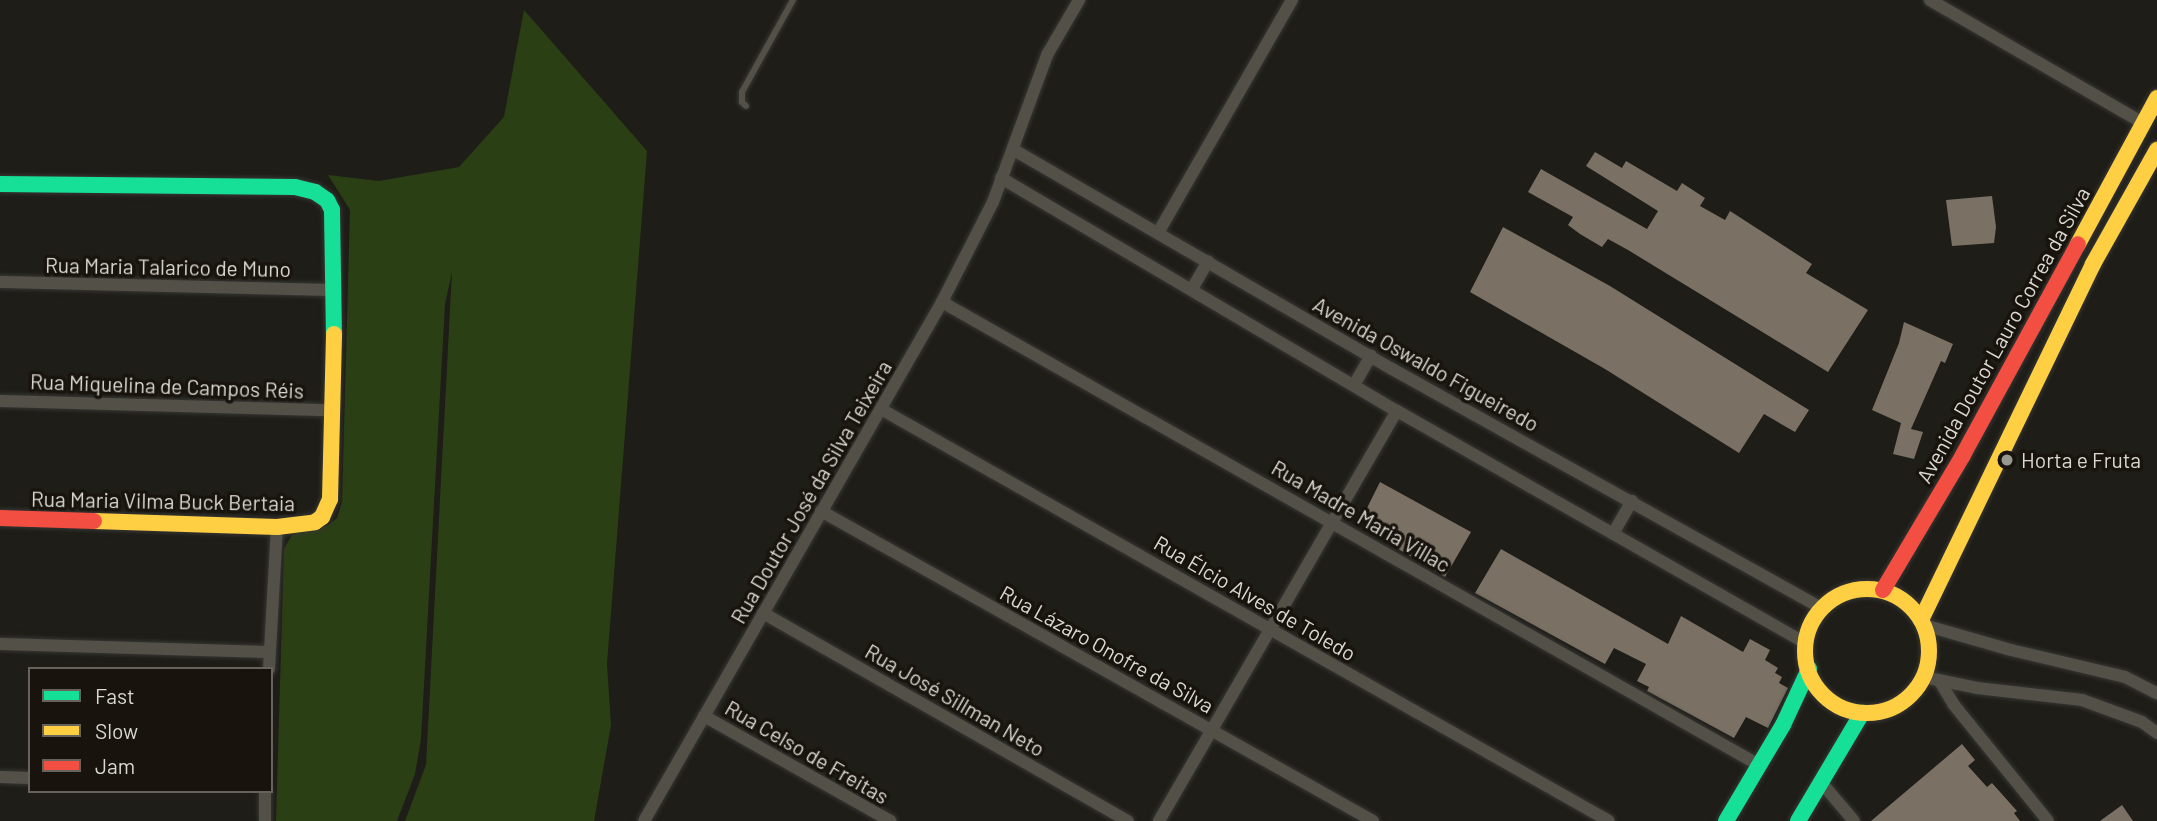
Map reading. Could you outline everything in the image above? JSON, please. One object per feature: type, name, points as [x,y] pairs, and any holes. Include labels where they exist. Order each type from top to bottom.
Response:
[{"type":"main road","name":"Avenida Doutor Lauro Correa da Silva","points":[[1883,590],[1963,455],[2157,98]]},
{"type":"main road","name":"Avenida Doutor Lauro Correa da Silva","points":[[1923,622],[2115,223],[2157,149]]},
{"type":"main road","points":[[2115,223],[2137,201],[2157,170]]},
{"type":"main road","points":[[0,184],[295,187],[315,192],[327,200],[335,224],[332,410]]},
{"type":"main road","name":"Rua Maria Vilma Buck Bertaia","points":[[0,518],[303,526],[322,517],[330,499],[332,410]]},
{"type":"main road","points":[[1850,590],[1883,590],[1905,604],[1923,622],[1930,651],[1931,678],[1905,701],[1878,712],[1863,713],[1832,701],[1816,685],[1809,669],[1804,642],[1810,623],[1821,607],[1850,590]]},
{"type":"main road","points":[[1726,821],[1788,714],[1809,669]]},
{"type":"main road","points":[[1798,821],[1863,713]]},
{"type":"street","name":"Rua Doutor José da Silva Teixeira","points":[[650,819],[704,716],[942,302],[993,202],[1043,65],[1079,0]]},
{"type":"street","points":[[1158,233],[1292,0]]},
{"type":"street","points":[[1930,0],[2143,123]]},
{"type":"street","name":"Avenida Oswaldo Figueiredo","points":[[1014,150],[1371,356],[1821,607]]},
{"type":"street","points":[[1001,178],[1397,411],[1804,642]]},
{"type":"street","points":[[1192,289],[1208,261]]},
{"type":"street","name":"Rua Maria Talarico de Muno","points":[[0,282],[335,290]]},
{"type":"street","name":"Rua Madre Maria Villac","points":[[942,302],[1759,765]]},
{"type":"street","points":[[1354,385],[1371,356]]},
{"type":"street","name":"Rua Miquelina de Campos Réis","points":[[0,401],[332,410]]},
{"type":"street","name":"Rua Élcio Alves de Toledo","points":[[881,409],[1609,821]]},
{"type":"street","points":[[1159,821],[1397,411]]},
{"type":"street","points":[[1614,532],[1632,501]]},
{"type":"street","name":"Rua Lázaro Onofre da Silva","points":[[821,511],[1373,821]]},
{"type":"street","points":[[269,667],[277,527]]},
{"type":"street","name":"Rua José Sillman Neto","points":[[763,613],[1128,821]]},
{"type":"street","points":[[1923,622],[2007,649],[2125,677],[2157,693]]},
{"type":"street","points":[[0,644],[269,653]]},
{"type":"street","points":[[1931,678],[1977,688],[2082,699],[2142,722],[2157,733]]},
{"type":"street","points":[[1931,678],[2048,821]]},
{"type":"street","name":"Rua Celso de Freitas","points":[[704,716],[890,821]]},
{"type":"street","points":[[0,777],[28,778]]},
{"type":"street","points":[[1821,781],[1854,821]]},
{"type":"street","points":[[265,793],[265,821]]},
{"type":"lane","points":[[746,106],[741,92],[793,0]]},
{"type":"green space","points":[[524,10],[647,151],[607,664],[611,725],[594,821],[405,821],[426,765],[452,272],[445,304],[421,739],[415,774],[397,821],[276,821],[284,549],[293,533],[306,528],[327,526],[337,518],[342,502],[350,210],[328,175],[379,181],[459,167],[504,117]]},
{"type":"building","points":[[1595,152],[1622,168],[1626,161],[1677,191],[1682,183],[1705,198],[1700,206],[1725,220],[1730,211],[1812,264],[1806,273],[1868,310],[1828,372],[1628,250],[1608,239],[1602,247],[1580,234],[1568,225],[1573,217],[1528,192],[1541,169],[1647,229],[1658,211],[1586,166]]},
{"type":"building","points":[[1992,196],[1996,227],[1994,243],[1952,246],[1946,200]]},
{"type":"building","points":[[1503,227],[1610,286],[1809,410],[1795,432],[1764,414],[1739,453],[1605,369],[1470,292]]},
{"type":"building","points":[[1904,322],[1953,344],[1945,363],[1941,361],[1911,429],[1923,432],[1914,459],[1893,454],[1901,423],[1872,410],[1899,343]]},
{"type":"building","points":[[1380,482],[1471,532],[1445,577],[1388,543],[1395,530],[1365,512]]},
{"type":"building","points":[[1501,549],[1668,644],[1681,616],[1743,652],[1750,639],[1770,650],[1765,660],[1778,668],[1775,673],[1782,677],[1779,683],[1788,688],[1768,728],[1746,717],[1734,738],[1647,691],[1649,687],[1637,681],[1646,664],[1614,648],[1605,664],[1475,593]]},
{"type":"building","points":[[1962,744],[1975,760],[1968,766],[1987,787],[1992,783],[2017,811],[2014,813],[2020,821],[1871,821]]},
{"type":"building","points":[[2122,805],[2133,821],[2100,821]]},
{"type":"traffic: fast","points":[[0,184],[295,187],[315,192],[327,200],[332,210],[334,334]]},
{"type":"traffic: fast","points":[[1726,821],[1783,725],[1809,669]]},
{"type":"traffic: fast","points":[[1798,821],[1862,713]]},
{"type":"traffic: slow","points":[[2078,244],[2157,98]]},
{"type":"traffic: slow","points":[[1921,620],[2093,264],[2157,150]]},
{"type":"traffic: slow","points":[[94,521],[277,527],[315,522],[322,517],[330,499],[334,334]]},
{"type":"traffic: slow","points":[[1867,589],[1891,594],[1911,607],[1924,627],[1929,651],[1924,675],[1911,695],[1891,708],[1867,713],[1843,708],[1823,695],[1810,675],[1805,651],[1810,627],[1823,607],[1843,594],[1867,589]]},
{"type":"traffic: jam","points":[[1883,590],[1963,455],[2078,244]]},
{"type":"traffic: jam","points":[[0,518],[94,521]]},
{"type":"place","name":"Horta e Fruta","points":[[2007,460]]}]
